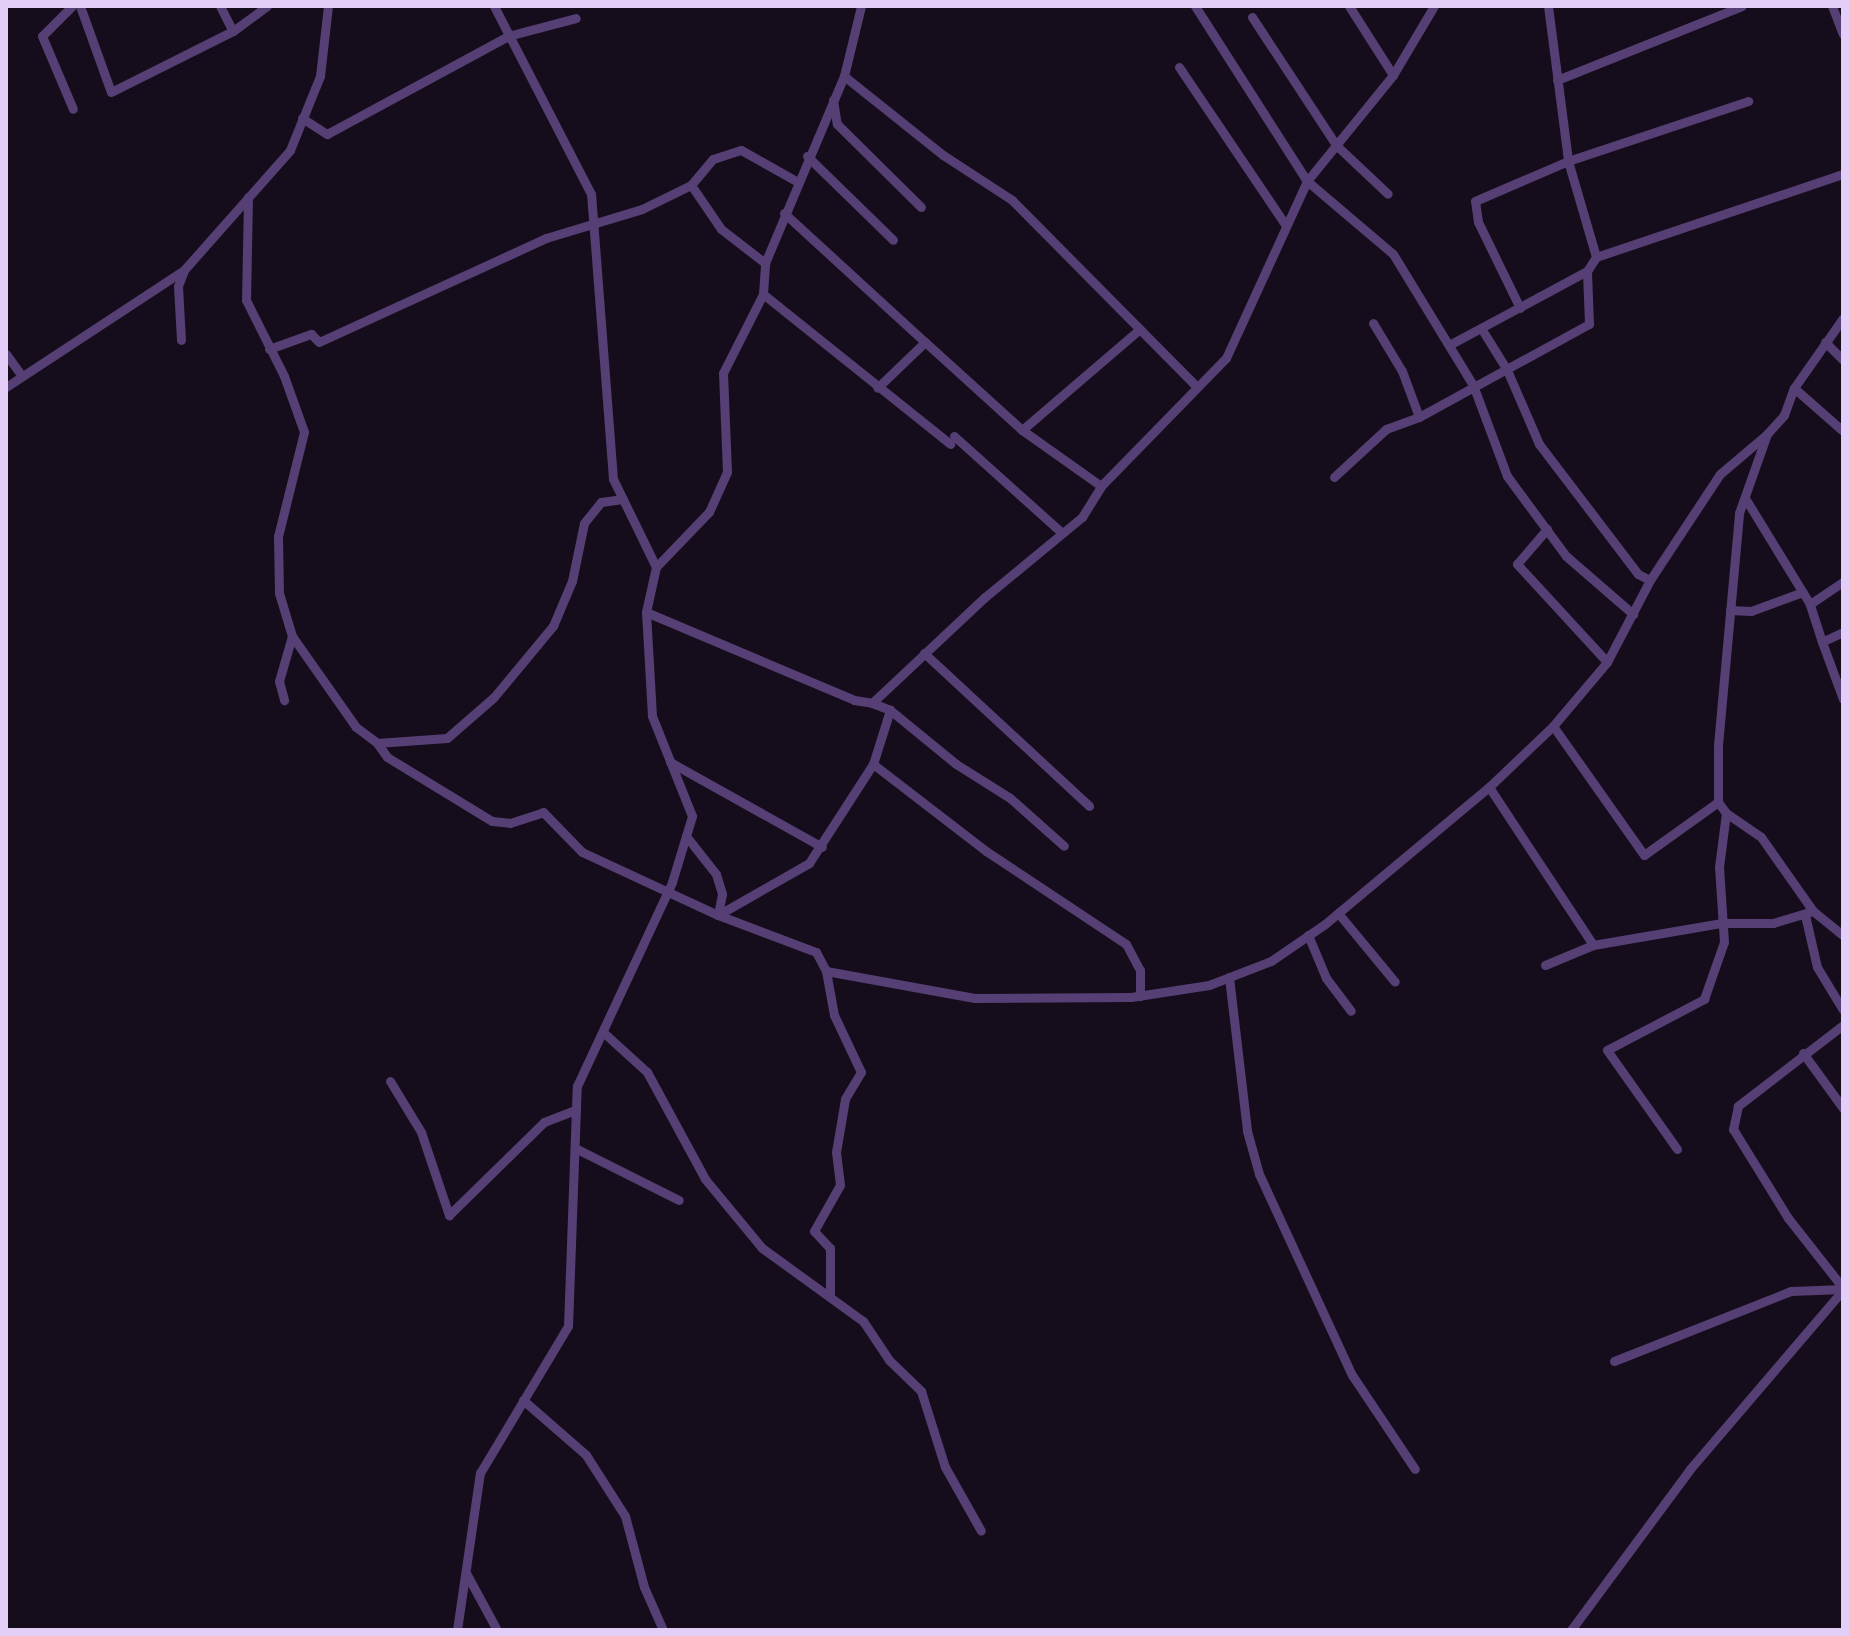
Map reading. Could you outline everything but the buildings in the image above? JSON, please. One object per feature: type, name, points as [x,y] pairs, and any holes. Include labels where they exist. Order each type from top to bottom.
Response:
[{"type":"street","points":[[72,6],[42,36],[73,109]]},
{"type":"street","points":[[80,6],[111,92],[233,31],[267,6]]},
{"type":"street","points":[[220,6],[233,31]]},
{"type":"street","points":[[6,387],[184,270],[290,150],[320,76],[328,6]]},
{"type":"street","points":[[457,1630],[480,1473],[568,1326],[577,1086],[667,892],[692,816],[652,716],[646,612],[656,567],[709,512],[727,472],[723,373],[763,294],[765,263],[807,156],[844,76],[861,6]]},
{"type":"street","points":[[1195,6],[1307,181],[1393,254],[1473,385],[1507,476],[1575,565],[1633,614]]},
{"type":"street","points":[[1349,6],[1393,75]]},
{"type":"street","points":[[872,703],[924,653],[1082,517],[1101,486],[1226,358],[1307,181],[1393,75],[1434,6]]},
{"type":"street","points":[[1548,6],[1568,161],[1596,257]]},
{"type":"street","points":[[1557,80],[1742,6]]},
{"type":"street","points":[[1832,6],[1843,34]]},
{"type":"street","points":[[496,8],[591,194],[613,479],[656,567]]},
{"type":"street","points":[[1252,17],[1336,145],[1388,194]]},
{"type":"street","points":[[302,118],[327,134],[508,36],[576,18]]},
{"type":"street","points":[[1179,67],[1285,224]]},
{"type":"street","points":[[844,76],[943,155],[1012,200],[1196,386]]},
{"type":"street","points":[[833,100],[837,124],[921,207]]},
{"type":"street","points":[[1520,308],[1472,206],[1490,193],[1568,161],[1748,101]]},
{"type":"street","points":[[269,349],[311,334],[319,342],[546,238],[593,227],[691,185],[713,159],[741,150],[798,182]]},
{"type":"street","points":[[807,156],[893,240]]},
{"type":"street","points":[[1449,345],[1587,271],[1596,257],[1843,174]]},
{"type":"street","points":[[691,185],[721,229],[765,263]]},
{"type":"street","points":[[248,197],[246,300],[304,432],[278,536],[279,593],[292,636],[356,727],[377,743],[387,757],[492,821],[510,823],[543,812],[582,852],[718,915],[795,940],[816,952],[826,971],[834,1015],[861,1072],[845,1099],[836,1152],[840,1185],[814,1231],[830,1248],[830,1293]]},
{"type":"street","points":[[784,213],[1022,430],[1101,486]]},
{"type":"street","points":[[181,340],[178,286],[184,270]]},
{"type":"street","points":[[1334,477],[1386,429],[1419,417],[1589,324],[1587,271]]},
{"type":"street","points":[[763,294],[877,388],[952,440],[1062,533]]},
{"type":"street","points":[[826,971],[975,998],[1140,996],[1229,977],[1271,961],[1338,913],[1489,787],[1553,726],[1607,662],[1650,580],[1720,474],[1767,434],[1784,415],[1794,388],[1843,318]]},
{"type":"street","points":[[1373,323],[1402,371],[1419,417]]},
{"type":"street","points":[[1481,328],[1507,370],[1539,444],[1638,574],[1650,580]]},
{"type":"street","points":[[1022,430],[1140,329]]},
{"type":"street","points":[[877,388],[925,342]]},
{"type":"street","points":[[1825,342],[1843,360]]},
{"type":"street","points":[[6,354],[21,375]]},
{"type":"street","points":[[1794,388],[1843,431]]},
{"type":"street","points":[[1767,434],[1745,498],[1730,610],[1718,802],[1726,813],[1761,837],[1809,913],[1817,967],[1843,1010]]},
{"type":"street","points":[[1745,498],[1810,604],[1843,699]]},
{"type":"street","points":[[377,743],[447,738],[494,697],[553,626],[572,581],[584,523],[601,502],[623,499]]},
{"type":"street","points":[[1547,529],[1517,564],[1607,662]]},
{"type":"street","points":[[1810,604],[1843,582]]},
{"type":"street","points":[[1730,610],[1751,611],[1803,592]]},
{"type":"street","points":[[646,612],[854,700],[890,710],[1064,846]]},
{"type":"street","points":[[1822,642],[1843,632]]},
{"type":"street","points":[[284,700],[279,681],[292,636]]},
{"type":"street","points":[[924,653],[1089,806]]},
{"type":"street","points":[[718,915],[809,863],[873,764],[890,710]]},
{"type":"street","points":[[1553,726],[1644,855],[1718,802]]},
{"type":"street","points":[[670,762],[822,847]]},
{"type":"street","points":[[873,764],[986,851],[1126,944],[1140,970],[1140,996]]},
{"type":"street","points":[[1489,787],[1593,945]]},
{"type":"street","points":[[1677,1149],[1607,1050],[1704,999],[1724,942],[1719,867],[1726,813]]},
{"type":"street","points":[[686,836],[716,874],[722,894],[718,915]]},
{"type":"street","points":[[1338,913],[1395,982]]},
{"type":"street","points":[[1545,965],[1593,945],[1722,923],[1773,923],[1809,913],[1843,935]]},
{"type":"street","points":[[1308,935],[1326,978],[1351,1011]]},
{"type":"street","points":[[1229,977],[1247,1131],[1259,1174],[1352,1375],[1415,1469]]},
{"type":"street","points":[[1843,1025],[1738,1106],[1733,1129],[1788,1218],[1843,1289]]},
{"type":"street","points":[[603,1032],[647,1072],[705,1179],[762,1248],[830,1293],[863,1321],[889,1360],[921,1391],[945,1467],[981,1531]]},
{"type":"street","points":[[1803,1053],[1843,1108]]},
{"type":"street","points":[[390,1081],[421,1132],[449,1215],[544,1122],[576,1110]]},
{"type":"street","points":[[575,1148],[679,1200]]},
{"type":"street","points":[[1614,1361],[1791,1291],[1843,1289]]},
{"type":"street","points":[[1571,1630],[1690,1469],[1843,1289]]},
{"type":"street","points":[[523,1400],[586,1455],[625,1516],[644,1587],[663,1630]]},
{"type":"street","points":[[465,1572],[497,1630]]}]
